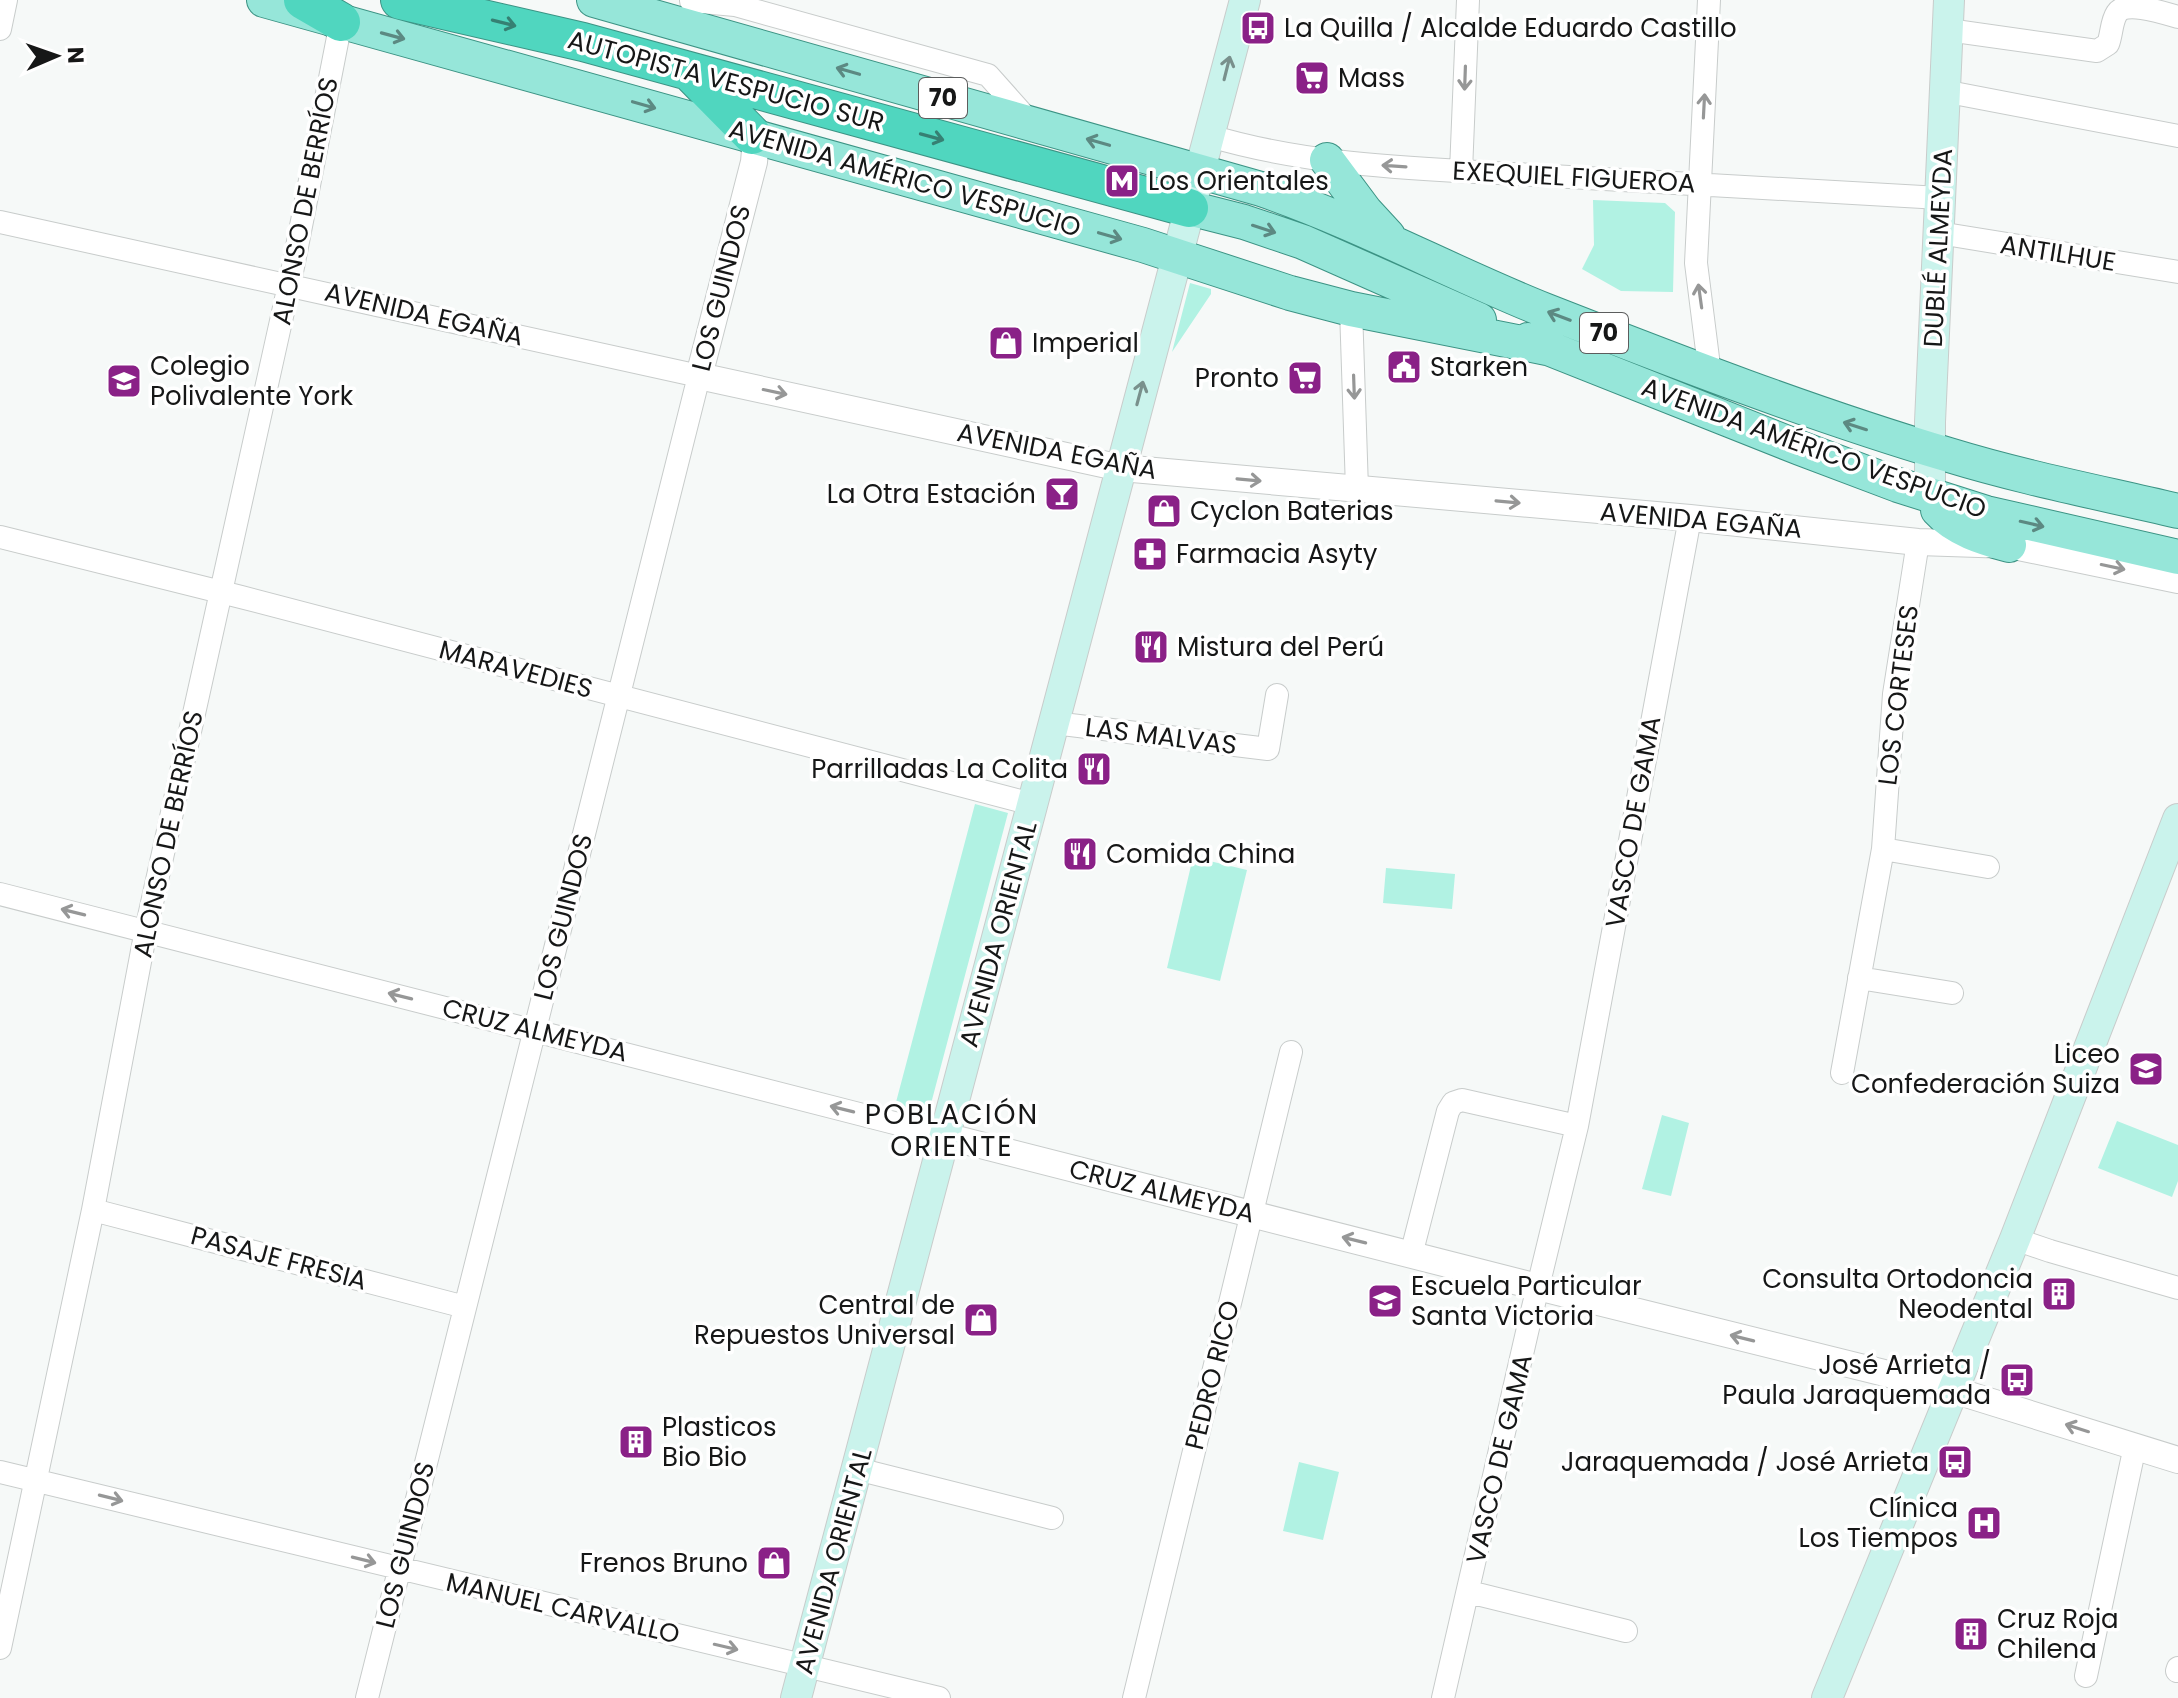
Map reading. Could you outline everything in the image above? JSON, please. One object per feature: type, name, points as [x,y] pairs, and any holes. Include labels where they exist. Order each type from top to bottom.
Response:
[{"type":"highway","points":[[303,0],[341,22]]},
{"type":"highway","name":"AUTOPISTA VESPUCIO SUR","points":[[400,0],[583,42],[1189,208]]},
{"type":"highway","points":[[689,71],[752,135]]},
{"type":"main road","name":"AVENIDA AMÉRICO VESPUCIO","points":[[264,0],[752,135],[1351,309],[1547,348]]},
{"type":"main road","name":"AVENIDA AMÉRICO VESPUCIO","points":[[594,0],[689,9],[1030,122],[1261,189],[1313,208],[1498,292],[1840,421],[2002,470],[2178,511]]},
{"type":"main road","name":"AVENIDA ORIENTAL","points":[[796,1698],[1245,0]]},
{"type":"main road","name":"DUBLÉ ALMEYDA","points":[[1930,495],[1949,0]]},
{"type":"main road","points":[[1327,160],[1365,211],[1400,248]]},
{"type":"main road","name":"AVENIDA AMÉRICO VESPUCIO","points":[[1189,208],[1303,242],[1547,348],[1786,443],[1930,495],[2027,523],[2178,557]]},
{"type":"main road","points":[[1930,495],[1941,514],[1956,525],[2009,545]]},
{"type":"main road","points":[[1827,1698],[2015,1239],[2178,819]]},
{"type":"street","points":[[0,29],[6,0]]},
{"type":"street","points":[[1461,171],[1468,0]]},
{"type":"street","points":[[1709,0],[1696,263],[1710,374]]},
{"type":"street","points":[[1948,30],[2097,51],[2108,44],[2114,18],[2124,6],[2178,17]]},
{"type":"street","name":"ALONSO DE BERRÍOS","points":[[0,1648],[93,1210],[146,930],[289,284],[341,22]]},
{"type":"street","points":[[1945,90],[2178,136]]},
{"type":"street","name":"LOS GUINDOS","points":[[367,1698],[754,162],[752,135]]},
{"type":"street","name":"EXEQUIEL FIGUEROA","points":[[1210,136],[1262,150],[1327,160],[1461,171],[1940,198]]},
{"type":"street","name":"AVENIDA EGAÑA","points":[[0,222],[1121,468],[1690,518],[1918,542],[2009,545],[2178,580]]},
{"type":"street","name":"ANTILHUE","points":[[1939,233],[2178,272]]},
{"type":"street","points":[[1351,309],[1357,489]]},
{"type":"street","name":"VASCO DE GAMA","points":[[1443,1698],[1577,1126],[1690,518]]},
{"type":"street","name":"MARAVEDIES","points":[[0,537],[1032,804]]},
{"type":"street","name":"LOS CORTESES","points":[[1842,1073],[1883,849],[1894,694],[1918,542]]},
{"type":"street","name":"LAS MALVAS","points":[[1054,723],[1268,749],[1277,695]]},
{"type":"street","points":[[1883,849],[1988,867]]},
{"type":"street","name":"CRUZ ALMEYDA","points":[[0,894],[1411,1255],[1953,1390],[2178,1460]]},
{"type":"street","points":[[1859,978],[1952,993]]},
{"type":"street","name":"PEDRO RICO","points":[[1134,1698],[1291,1052]]},
{"type":"street","points":[[1411,1255],[1448,1111],[1453,1103],[1462,1100],[1577,1126]]},
{"type":"street","name":"PASAJE FRESIA","points":[[93,1210],[465,1307]]},
{"type":"street","points":[[2015,1239],[2178,1288]]},
{"type":"street","points":[[2086,1676],[2135,1446]]},
{"type":"street","points":[[857,1469],[1052,1518]]},
{"type":"street","name":"MANUEL CARVALLO","points":[[0,1472],[939,1698]]},
{"type":"street","points":[[1469,1592],[1626,1631]]},
{"type":"green space","points":[[1593,200],[1665,203],[1675,212],[1673,292],[1621,291],[1582,269],[1594,245]]},
{"type":"green space","points":[[1190,283],[1211,289],[1211,294],[1172,352]]},
{"type":"green space","points":[[975,804],[1008,813],[928,1115],[895,1106]]},
{"type":"green space","points":[[1193,857],[1247,870],[1220,981],[1167,968]]},
{"type":"green space","points":[[1386,868],[1455,874],[1452,909],[1383,903]]},
{"type":"green space","points":[[1662,1115],[1689,1123],[1671,1196],[1642,1189]]},
{"type":"green space","points":[[2117,1121],[2178,1145],[2178,1181],[2172,1197],[2098,1168]]},
{"type":"green space","points":[[1299,1462],[1339,1472],[1323,1540],[1283,1531]]},
{"type":"place","name":"La Quilla / Alcalde Eduardo Castillo","points":[[1258,28]]},
{"type":"place","name":"Mass","points":[[1312,78]]},
{"type":"place","name":"Los Orientales","points":[[1122,181]]},
{"type":"place","name":"Imperial","points":[[1006,343]]},
{"type":"place","name":"Starken","points":[[1404,367]]},
{"type":"place","name":"Pronto","points":[[1305,378]]},
{"type":"place","name":"Colegio Polivalente York","points":[[124,381]]},
{"type":"place","name":"La Otra Estación","points":[[1062,494]]},
{"type":"place","name":"Cyclon Baterias","points":[[1164,511]]},
{"type":"place","name":"Farmacia Asyty","points":[[1150,554]]},
{"type":"place","name":"Mistura del Perú","points":[[1151,647]]},
{"type":"place","name":"Parrilladas La Colita","points":[[1094,769]]},
{"type":"place","name":"Comida China","points":[[1080,854]]},
{"type":"place","name":"Liceo Confederación Suiza","points":[[2146,1069]]},
{"type":"place","name":"Consulta Ortodoncia Neodental","points":[[2059,1294]]},
{"type":"place","name":"Escuela Particular Santa Victoria","points":[[1385,1301]]},
{"type":"place","name":"Central de Repuestos Universal","points":[[981,1320]]},
{"type":"place","name":"José Arrieta / Paula Jaraquemada","points":[[2017,1380]]},
{"type":"place","name":"Plasticos Bio Bio","points":[[636,1442]]},
{"type":"place","name":"Jaraquemada / José Arrieta","points":[[1955,1462]]},
{"type":"place","name":"Clínica Los Tiempos","points":[[1984,1523]]},
{"type":"place","name":"Frenos Bruno","points":[[774,1563]]},
{"type":"place","name":"Cruz Roja Chilena","points":[[1971,1634]]},
{"type":"district","name":"POBLACIÓN ORIENTE","points":[[952,1130]]}]
